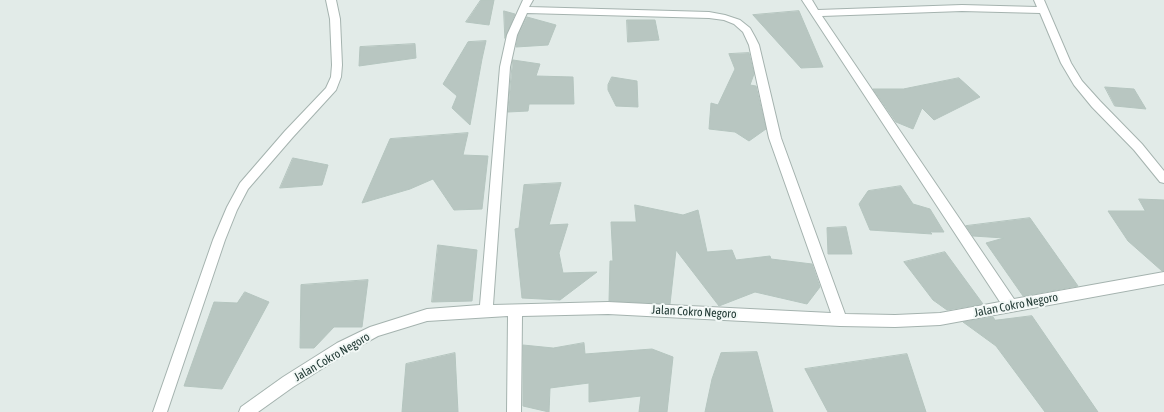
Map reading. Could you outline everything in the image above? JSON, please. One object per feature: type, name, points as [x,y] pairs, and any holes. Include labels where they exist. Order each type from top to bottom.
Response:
[{"type":"street","points":[[160,412],[219,240],[231,210],[244,186],[289,134],[331,90],[336,77],[337,65],[336,19],[331,0]]},
{"type":"street","points":[[807,0],[1010,306]]},
{"type":"street","points":[[486,311],[505,67],[512,35],[526,5],[709,15],[734,21],[749,31],[754,44],[770,110],[775,138],[840,320]]},
{"type":"street","points":[[816,13],[1041,5],[1066,63],[1078,83],[1096,104],[1138,147],[1164,179]]},
{"type":"street","name":"Jalan Cokro Negoro","points":[[246,412],[288,382],[342,348],[375,332],[427,315],[486,311],[608,308],[840,320],[940,320],[1164,278]]},
{"type":"street","points":[[514,412],[515,310]]},
{"type":"building","points":[[481,0],[494,0],[489,25],[466,22]]},
{"type":"building","points":[[504,11],[515,14],[505,38]]},
{"type":"building","points":[[799,11],[823,67],[801,68],[753,15]]},
{"type":"building","points":[[527,17],[556,25],[548,45],[516,47],[518,35]]},
{"type":"building","points":[[627,20],[655,20],[659,40],[628,42]]},
{"type":"building","points":[[486,41],[470,125],[452,108],[457,96],[443,84],[468,42]]},
{"type":"building","points":[[415,44],[416,58],[359,66],[360,47]]},
{"type":"building","points":[[749,53],[754,74],[750,85],[756,86],[766,129],[749,141],[735,132],[709,129],[711,103],[718,105],[735,69],[729,54]]},
{"type":"building","points":[[513,60],[540,64],[536,76],[573,77],[574,104],[529,104],[528,111],[508,112]]},
{"type":"building","points":[[612,77],[637,81],[638,107],[616,106],[608,90],[608,85]]},
{"type":"building","points":[[959,78],[980,97],[934,120],[922,108],[913,129],[896,122],[873,89],[903,89]]},
{"type":"building","points":[[1105,87],[1134,89],[1146,109],[1115,106]]},
{"type":"building","points":[[468,133],[463,155],[488,156],[482,209],[454,210],[433,179],[410,189],[362,203],[390,139]]},
{"type":"building","points":[[293,158],[328,165],[322,185],[280,188]]},
{"type":"building","points":[[561,183],[549,225],[568,224],[559,253],[563,273],[597,272],[560,300],[522,298],[515,229],[519,228],[524,185]]},
{"type":"building","points":[[901,186],[913,204],[930,209],[944,232],[930,232],[932,234],[870,230],[859,204],[868,191]]},
{"type":"building","points":[[1139,199],[1164,200],[1164,271],[1162,271],[1128,241],[1108,211],[1145,211]]},
{"type":"building","points":[[635,205],[683,215],[698,210],[707,252],[732,250],[736,260],[770,256],[771,259],[812,264],[820,287],[807,304],[755,292],[719,306],[676,250],[670,304],[609,301],[610,261],[613,261],[611,222],[636,222]]},
{"type":"building","points":[[1030,218],[1078,286],[1023,296],[986,243],[1004,238],[973,236],[966,226]]},
{"type":"building","points":[[846,227],[852,254],[828,254],[827,228]]},
{"type":"building","points":[[438,245],[477,250],[472,301],[432,302]]},
{"type":"building","points":[[945,252],[983,304],[947,310],[933,300],[904,262]]},
{"type":"building","points":[[368,280],[362,327],[334,327],[314,348],[300,348],[301,285]]},
{"type":"building","points":[[245,292],[269,302],[222,389],[184,386],[214,302],[237,303]]},
{"type":"building","points":[[1032,316],[1098,412],[1045,412],[996,346],[963,322],[993,317],[995,320]]},
{"type":"building","points":[[584,343],[585,354],[652,349],[673,357],[667,412],[639,412],[641,396],[589,402],[589,383],[550,388],[549,412],[523,406],[523,345],[553,348]]},
{"type":"building","points":[[757,352],[773,412],[705,412],[712,379],[721,353]]},
{"type":"building","points":[[455,353],[458,412],[402,412],[406,364]]},
{"type":"building","points":[[907,354],[926,412],[828,412],[805,369]]}]
